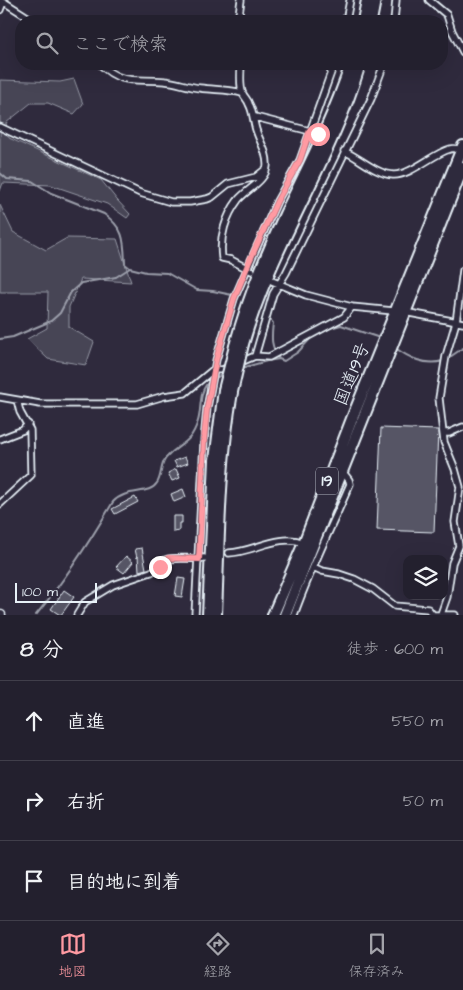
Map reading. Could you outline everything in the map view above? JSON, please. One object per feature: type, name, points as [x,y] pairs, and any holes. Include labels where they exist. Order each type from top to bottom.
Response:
[{"type":"highway","points":[[364,15],[367,0]]},
{"type":"highway","points":[[372,15],[375,0]]},
{"type":"highway","points":[[208,615],[215,460],[239,345],[243,316],[261,268],[326,129],[349,70]]},
{"type":"highway","points":[[239,345],[265,280],[338,123],[358,70]]},
{"type":"highway","name":"国道19号","points":[[285,615],[342,471],[390,337],[462,148]]},
{"type":"highway","name":"国道19号","points":[[400,311],[463,167]]},
{"type":"highway","name":"国道19号","points":[[273,615],[386,349]]},
{"type":"highway","points":[[216,615],[228,391]]},
{"type":"street","points":[[239,15],[242,0]]},
{"type":"street","points":[[347,15],[350,0]]},
{"type":"street","points":[[395,15],[396,0]]},
{"type":"street","points":[[429,0],[447,15]]},
{"type":"street","points":[[0,10],[2,1],[24,15]]},
{"type":"street","points":[[448,18],[452,31],[463,52]]},
{"type":"street","points":[[108,70],[117,77],[127,80],[167,81],[199,88],[225,90],[242,94],[249,102],[266,155],[267,171],[239,200],[226,221],[222,235],[222,258],[250,269]]},
{"type":"street","points":[[241,70],[242,94]]},
{"type":"street","points":[[195,615],[202,559],[204,440],[214,372],[231,308],[250,269],[277,201],[300,160],[332,70]]},
{"type":"street","points":[[256,356],[273,294],[286,273],[371,99],[382,70]]},
{"type":"street","points":[[255,117],[310,130],[318,134]]},
{"type":"street","points":[[0,127],[140,192],[171,202],[207,200],[228,184],[256,177],[266,169]]},
{"type":"street","points":[[338,144],[381,171],[395,175],[412,169],[450,149],[462,148]]},
{"type":"street","points":[[441,614],[447,597],[452,563],[459,546],[455,522],[462,492],[458,476],[446,447],[440,398],[446,356],[460,322],[463,270]]},
{"type":"street","points":[[272,281],[306,295],[352,307],[400,311],[460,322]]},
{"type":"street","points":[[0,397],[48,405],[137,404],[164,396],[185,393],[214,372],[256,356],[269,356],[280,352],[344,317],[352,307]]},
{"type":"street","points":[[0,504],[31,475],[30,430],[20,412],[17,400]]},
{"type":"street","points":[[0,439],[23,430],[28,424]]},
{"type":"street","points":[[443,433],[450,434],[463,427]]},
{"type":"street","points":[[294,615],[350,484],[342,471]]},
{"type":"street","points":[[229,553],[244,552],[279,541],[293,540],[304,543]]},
{"type":"street","points":[[77,615],[85,602],[113,585],[151,572],[160,567],[165,560],[176,558],[202,559]]},
{"type":"street","points":[[313,567],[354,579],[372,589],[395,606],[425,608],[432,615],[455,615]]},
{"type":"shaded area","points":[[74,79],[83,104],[74,114],[48,103],[31,103],[6,123],[9,138],[101,180],[130,214],[127,218],[107,204],[51,185],[3,183],[0,191],[0,80],[60,82]]},
{"type":"shaded area","points":[[0,205],[13,232],[46,250],[67,238],[117,239],[131,282],[81,279],[69,307],[69,327],[94,342],[86,365],[48,359],[27,339],[47,328],[48,292],[0,292]]},
{"type":"building","points":[[381,428],[438,430],[434,532],[377,530]]},
{"type":"building","points":[[185,457],[188,463],[177,467],[174,461]]},
{"type":"building","points":[[176,469],[180,478],[172,481],[168,473]]},
{"type":"building","points":[[183,489],[186,497],[174,502],[171,494]]},
{"type":"building","points":[[135,497],[138,502],[115,514],[112,509]]},
{"type":"building","points":[[173,516],[182,516],[182,523],[179,523],[179,531],[173,532]]},
{"type":"building","points":[[142,548],[146,569],[139,571],[138,556],[137,558],[135,549]]},
{"type":"building","points":[[126,556],[133,562],[124,573],[116,567]]},
{"type":"building","points":[[178,578],[185,579],[182,597],[175,596]]},
{"type":"building","points":[[64,590],[74,597],[60,615],[51,609]]},
{"type":"waterway","points":[[0,173],[7,179],[32,181],[51,193],[104,214],[120,230],[125,264],[130,268],[146,272],[167,273],[197,290],[232,295]]},
{"type":"waterway","points":[[0,339],[13,337],[51,321],[60,313],[71,292],[81,283],[116,277],[130,268]]},
{"type":"waterway","points":[[269,318],[273,323],[272,342],[279,359]]},
{"type":"waterway","points":[[242,368],[267,361],[279,359],[284,361],[298,352],[311,338],[330,328],[341,325],[380,338]]},
{"type":"waterway","points":[[394,347],[405,355],[417,360],[424,362],[443,361]]},
{"type":"waterway","points":[[447,359],[463,348]]},
{"type":"waterway","points":[[214,379],[223,374]]},
{"type":"waterway","points":[[36,615],[77,560],[113,502],[119,497],[149,489],[157,483],[166,458],[192,435],[198,421],[202,394],[210,381]]},
{"type":"route","points":[[160,567],[168,558],[199,559],[207,408],[216,360],[225,327],[249,262],[277,201],[300,160],[310,130],[318,134]]}]
